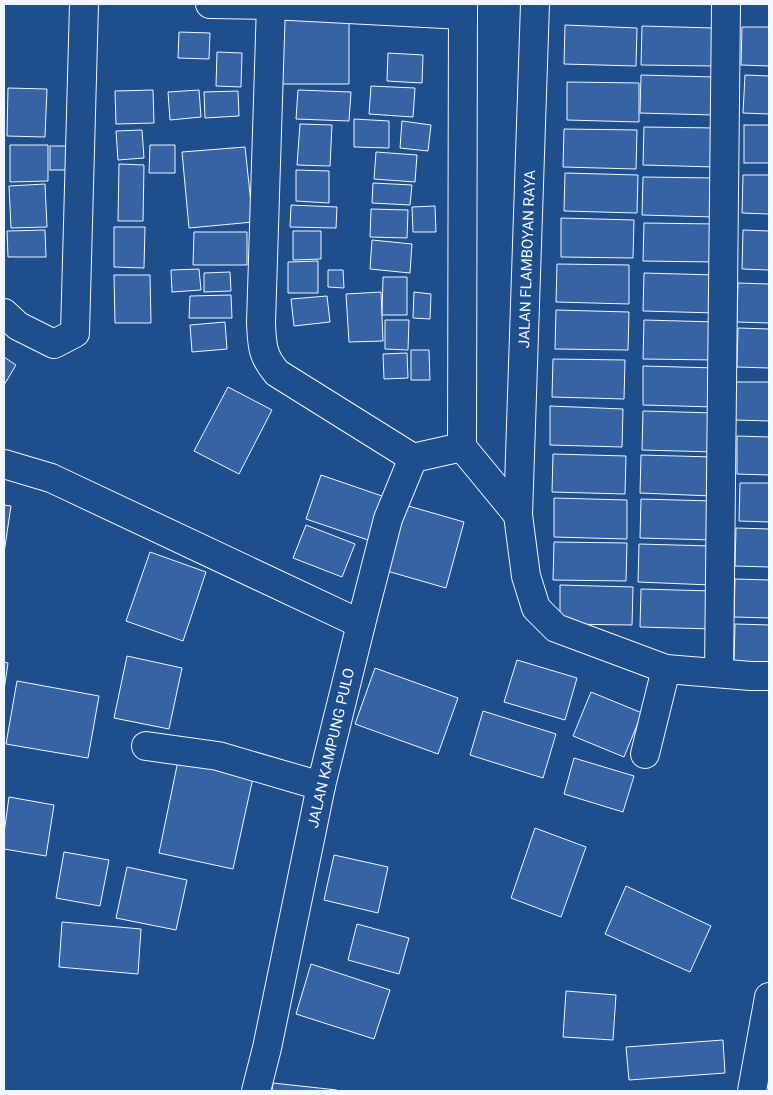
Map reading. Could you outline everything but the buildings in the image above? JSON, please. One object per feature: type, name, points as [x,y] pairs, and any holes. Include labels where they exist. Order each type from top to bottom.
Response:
[{"type":"street","points":[[4,313],[18,326],[54,344],[75,333],[84,4]]},
{"type":"street","points":[[210,4],[463,10],[462,447],[518,515]]},
{"type":"street","points":[[271,4],[261,323],[262,349],[268,362],[277,373],[413,458],[462,447]]},
{"type":"street","name":"JALAN FLAMBOYAN RAYA","points":[[535,4],[518,515],[526,576],[536,608],[556,628],[666,669],[769,676]]},
{"type":"street","points":[[719,673],[726,4]]},
{"type":"street","name":"JALAN KAMPUNG PULO","points":[[256,1091],[267,1048],[321,786],[361,624],[388,519],[413,458]]},
{"type":"street","points":[[4,464],[51,478],[361,624]]},
{"type":"street","points":[[645,754],[666,669]]},
{"type":"street","points":[[146,746],[218,756],[321,786]]},
{"type":"street","points":[[752,1091],[769,997]]}]
